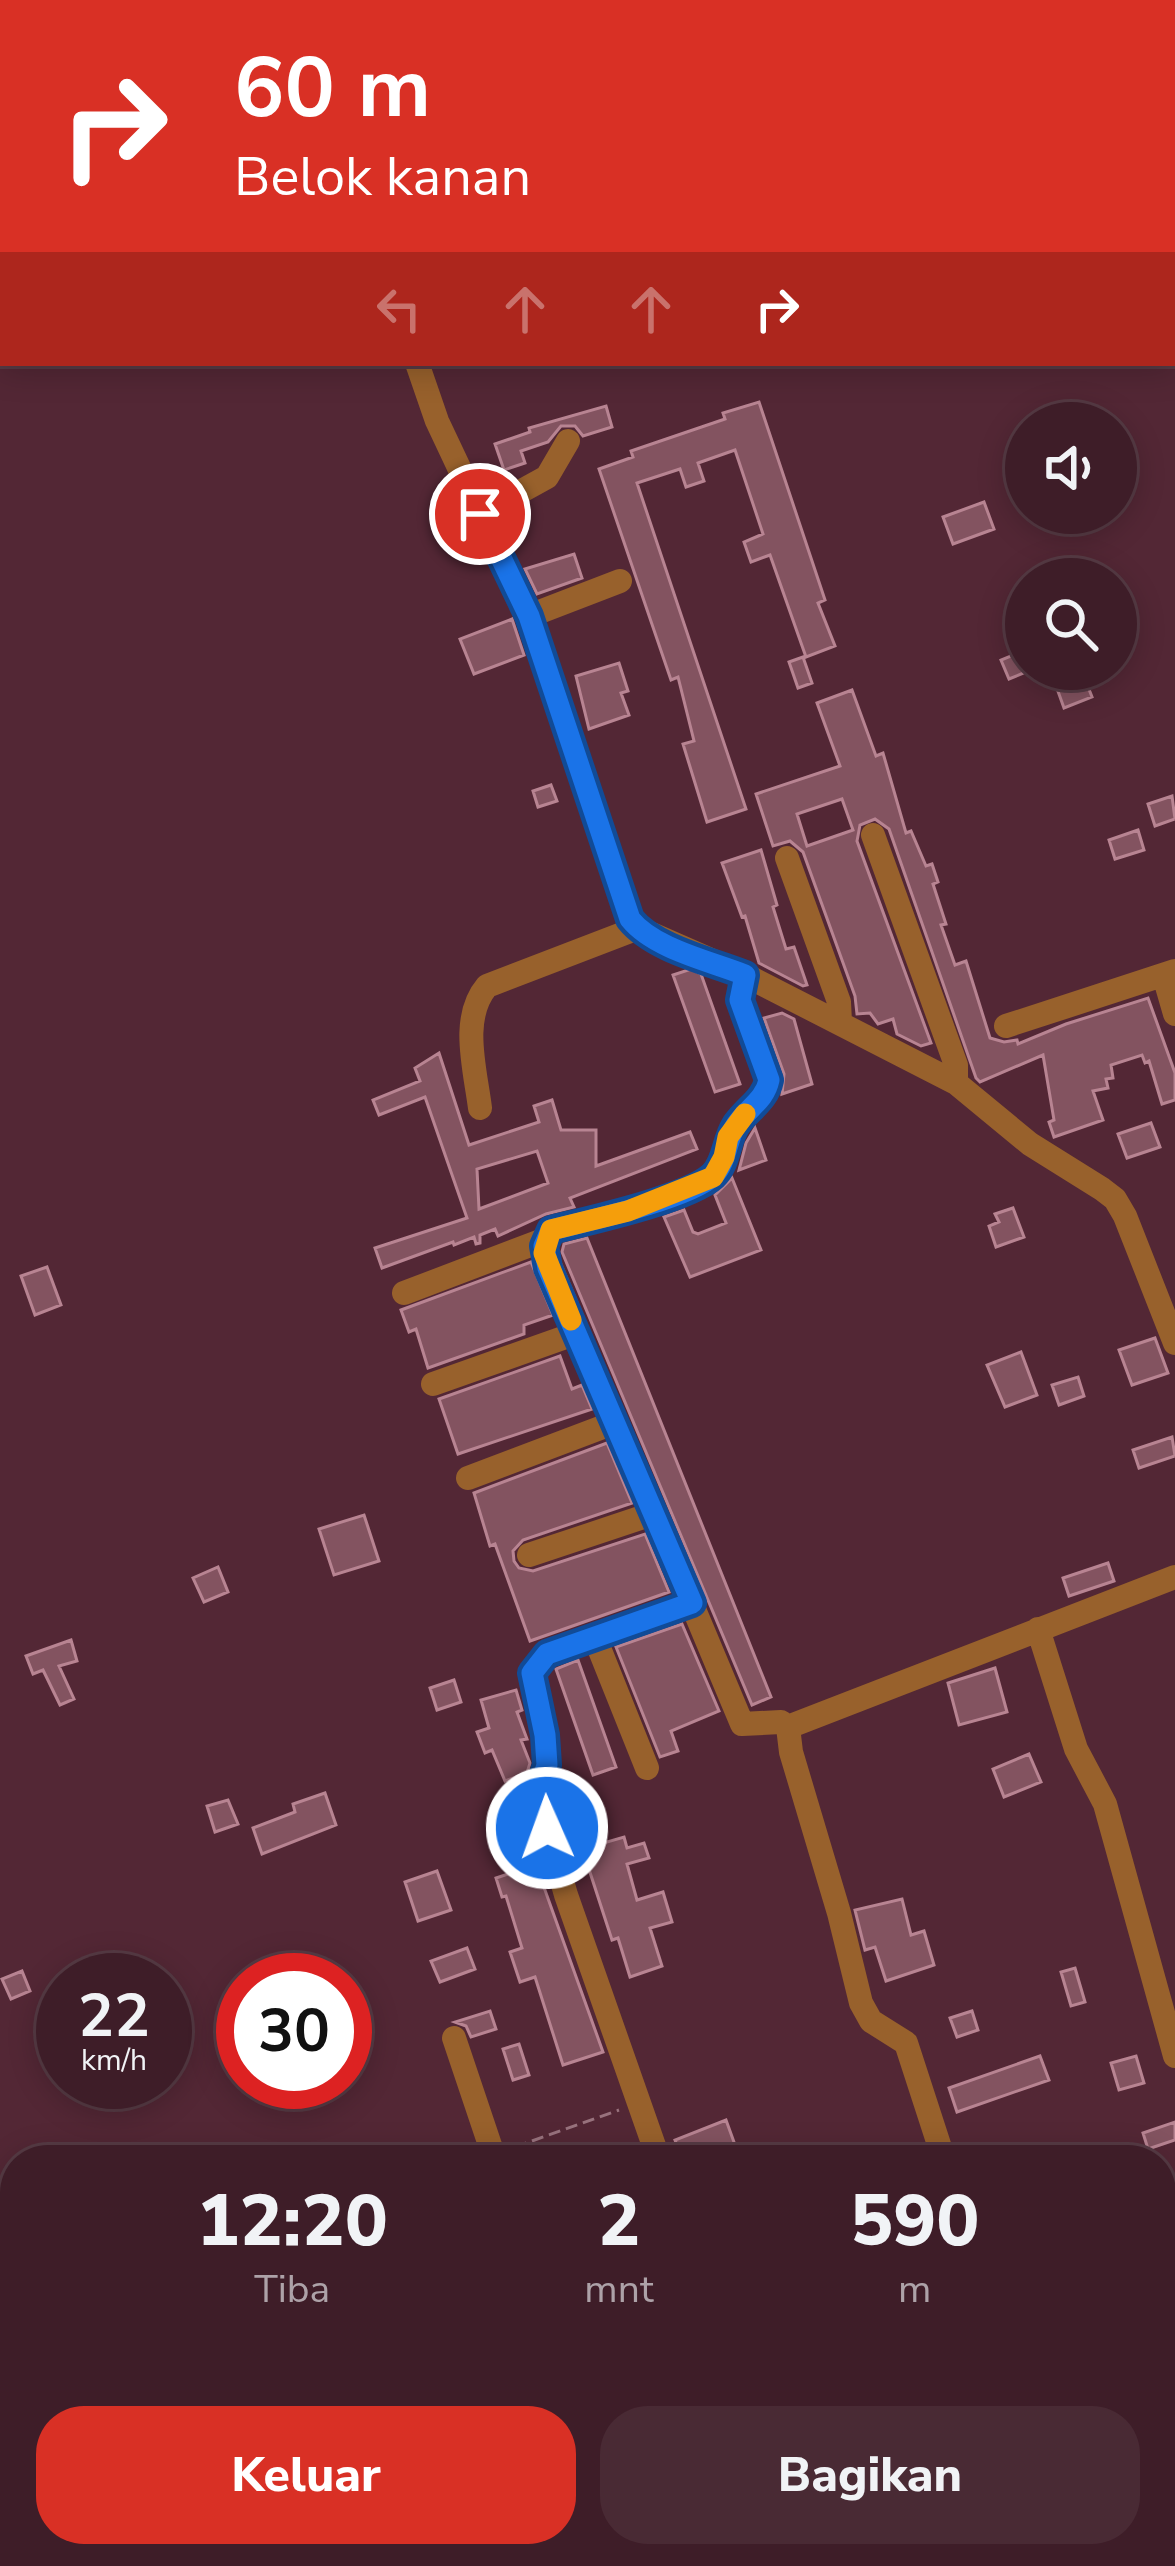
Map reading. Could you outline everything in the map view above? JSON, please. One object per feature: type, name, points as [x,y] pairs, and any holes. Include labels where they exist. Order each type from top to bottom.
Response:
[{"type":"street","points":[[418,366],[437,421],[529,616],[626,909],[638,928],[745,975],[956,1083],[1030,1144],[1115,1199],[1166,1292],[1175,1343]]},
{"type":"street","points":[[480,514],[548,477],[568,441]]},
{"type":"street","points":[[529,616],[620,581]]},
{"type":"street","points":[[873,835],[956,1065],[956,1083]]},
{"type":"street","points":[[787,858],[839,1002],[840,1022]]},
{"type":"street","points":[[480,1108],[471,1032],[475,1000],[487,986],[638,928]]},
{"type":"street","points":[[1006,1026],[1169,973],[1175,1015]]},
{"type":"street","points":[[745,975],[740,1000],[769,1080],[767,1091],[728,1137],[718,1170],[703,1182],[628,1211],[551,1230],[546,1239],[548,1268],[742,1724],[775,1721],[788,1727],[1175,1577]]},
{"type":"street","points":[[404,1293],[546,1239]]},
{"type":"street","points":[[433,1384],[577,1333]]},
{"type":"street","points":[[468,1478],[616,1422]]},
{"type":"street","points":[[529,1555],[656,1513]]},
{"type":"street","points":[[653,2145],[566,1895],[538,1794],[547,1765],[532,1673],[547,1654],[692,1603]]},
{"type":"street","points":[[1038,1629],[1076,1749],[1106,1804],[1175,2056]]},
{"type":"street","points":[[595,1638],[647,1768]]},
{"type":"street","points":[[788,1727],[861,2003],[871,2021],[906,2043],[939,2145]]},
{"type":"street","points":[[454,2038],[490,2145]]},
{"type":"path","points":[[527,2145],[638,2104]]},
{"type":"building","points":[[759,402],[825,600],[818,603],[835,646],[806,657],[770,555],[751,562],[744,542],[763,534],[735,450],[698,463],[704,481],[686,487],[680,469],[637,483],[746,809],[707,822],[683,744],[694,741],[678,677],[671,680],[599,469],[633,457],[631,451],[725,419],[723,413]]},
{"type":"building","points":[[606,406],[612,427],[583,436],[575,426],[561,426],[548,442],[521,451],[525,463],[504,470],[495,444],[530,432],[529,428]]},
{"type":"building","points":[[984,502],[994,529],[953,544],[943,517]]},
{"type":"building","points":[[574,554],[582,578],[537,594],[525,569]]},
{"type":"building","points":[[512,619],[524,655],[474,674],[460,639]]},
{"type":"building","points":[[803,657],[812,683],[798,688],[789,662]]},
{"type":"building","points":[[619,663],[628,691],[621,693],[629,715],[589,729],[576,676]]},
{"type":"building","points":[[852,690],[876,756],[883,753],[906,833],[911,831],[926,866],[932,864],[946,924],[941,925],[955,965],[966,961],[990,1038],[1017,1040],[1018,1044],[1148,998],[1175,1073],[1175,1100],[1162,1104],[1149,1061],[1145,1063],[1142,1055],[1111,1065],[1113,1078],[1106,1079],[1108,1088],[1093,1091],[1103,1120],[1054,1137],[1043,1055],[980,1082],[889,829],[875,819],[860,825],[857,841],[931,1043],[921,1046],[897,1034],[893,1019],[878,1024],[870,1013],[857,1014],[855,996],[803,852],[790,841],[773,846],[756,794],[840,766],[817,703]],"holes":[[[842,799],[853,830],[807,846],[797,814]]]},
{"type":"building","points":[[1058,690],[1089,690],[1092,697],[1064,708]]},
{"type":"building","points":[[551,785],[557,801],[538,807],[533,791]]},
{"type":"building","points":[[1172,796],[1175,819],[1155,826],[1148,804]]},
{"type":"building","points":[[1138,830],[1144,850],[1115,859],[1109,840]]},
{"type":"building","points":[[761,850],[786,949],[794,947],[807,985],[759,963],[722,863]]},
{"type":"building","points":[[691,969],[701,974],[740,1084],[715,1092],[673,975]]},
{"type":"building","points":[[782,1013],[794,1019],[812,1084],[782,1094],[784,1074],[764,1018]]},
{"type":"building","points":[[439,1053],[469,1145],[539,1122],[534,1106],[552,1100],[561,1130],[596,1130],[596,1166],[690,1132],[697,1149],[570,1198],[574,1207],[498,1236],[495,1229],[480,1235],[480,1243],[474,1237],[453,1242],[382,1268],[375,1248],[467,1218],[425,1097],[379,1115],[373,1100],[420,1081],[415,1068]],"holes":[[[537,1151],[548,1183],[479,1209],[477,1169]]]},
{"type":"building","points":[[1151,1123],[1160,1147],[1127,1158],[1118,1134]]},
{"type":"building","points":[[755,1128],[766,1160],[739,1170],[746,1143]]},
{"type":"building","points":[[732,1178],[761,1250],[690,1277],[664,1217],[684,1210],[698,1234],[726,1223],[715,1195]]},
{"type":"building","points":[[1013,1208],[1024,1237],[996,1247],[989,1226],[999,1222],[995,1214]]},
{"type":"building","points":[[587,1238],[771,1697],[752,1705],[562,1252],[564,1244]]},
{"type":"building","points":[[531,1262],[553,1315],[524,1325],[524,1334],[428,1368],[416,1329],[409,1332],[401,1310]]},
{"type":"building","points":[[47,1267],[61,1305],[35,1315],[21,1276]]},
{"type":"building","points":[[1155,1338],[1168,1373],[1132,1385],[1119,1350]]},
{"type":"building","points":[[1021,1352],[1037,1395],[1005,1407],[987,1365]]},
{"type":"building","points":[[560,1356],[572,1389],[582,1385],[592,1409],[458,1454],[439,1399]]},
{"type":"building","points":[[1078,1377],[1084,1396],[1059,1405],[1052,1385]]},
{"type":"building","points":[[1172,1437],[1175,1456],[1139,1468],[1133,1450]]},
{"type":"building","points":[[607,1443],[632,1503],[523,1540],[513,1551],[514,1561],[519,1568],[533,1571],[645,1534],[669,1592],[530,1641],[495,1544],[490,1546],[474,1493]]},
{"type":"building","points":[[364,1515],[379,1561],[334,1575],[319,1529]]},
{"type":"building","points":[[1108,1563],[1114,1581],[1069,1596],[1063,1578]]},
{"type":"building","points":[[218,1567],[228,1592],[204,1602],[193,1578]]},
{"type":"building","points":[[682,1624],[719,1711],[671,1731],[678,1751],[660,1757],[616,1647]]},
{"type":"building","points":[[71,1640],[77,1661],[59,1666],[74,1699],[60,1705],[43,1670],[33,1674],[26,1656]]},
{"type":"building","points":[[578,1660],[616,1767],[593,1775],[556,1669]]},
{"type":"building","points":[[995,1668],[1007,1712],[959,1725],[948,1683]]},
{"type":"building","points":[[454,1680],[461,1702],[437,1710],[430,1688]]},
{"type":"building","points":[[516,1690],[522,1710],[517,1712],[527,1739],[521,1740],[530,1763],[527,1773],[505,1781],[492,1750],[485,1753],[477,1732],[489,1728],[481,1700]]},
{"type":"building","points":[[1029,1754],[1041,1782],[1004,1797],[993,1769]]},
{"type":"building","points":[[325,1793],[336,1825],[262,1854],[253,1828],[295,1812],[293,1804]]},
{"type":"building","points":[[228,1800],[238,1824],[215,1832],[207,1806]]},
{"type":"building","points":[[624,1837],[627,1848],[644,1843],[649,1858],[627,1864],[637,1900],[663,1892],[672,1922],[650,1928],[662,1966],[630,1977],[618,1938],[612,1940],[585,1857],[595,1853],[593,1846]]},
{"type":"building","points":[[536,1865],[603,2052],[563,2065],[535,1977],[520,1982],[510,1952],[522,1948],[496,1878]]},
{"type":"building","points":[[437,1871],[451,1910],[418,1921],[405,1882]]},
{"type":"building","points":[[902,1899],[911,1935],[924,1931],[934,1965],[886,1981],[875,1947],[865,1950],[855,1910]]},
{"type":"building","points":[[467,1948],[475,1969],[440,1982],[431,1961]]},
{"type":"building","points":[[1075,1968],[1085,2002],[1071,2006],[1061,1972]]},
{"type":"building","points":[[22,1971],[30,1991],[11,1999],[2,1979]]},
{"type":"building","points":[[490,2011],[496,2029],[471,2037],[466,2026],[455,2022]]},
{"type":"building","points":[[972,2011],[978,2030],[957,2037],[950,2018]]},
{"type":"building","points":[[519,2044],[529,2075],[513,2080],[503,2049]]},
{"type":"building","points":[[1040,2056],[1049,2080],[957,2112],[949,2088]]},
{"type":"building","points":[[1136,2056],[1144,2083],[1119,2090],[1111,2063]]},
{"type":"building","points":[[726,2120],[735,2145],[677,2145],[675,2140]]},
{"type":"building","points":[[1175,2122],[1175,2140],[1147,2145],[1143,2133]]},
{"type":"slow traffic","points":[[571,1320],[544,1253],[551,1230],[628,1211],[713,1177],[728,1137],[745,1114]]},
{"type":"route","points":[[480,514],[529,616],[630,919],[674,946],[745,975],[740,1000],[769,1080],[760,1101],[728,1137],[713,1177],[628,1211],[551,1230],[546,1239],[548,1268],[692,1603],[547,1654],[532,1673],[545,1735],[547,1765],[538,1794],[547,1828]]}]
